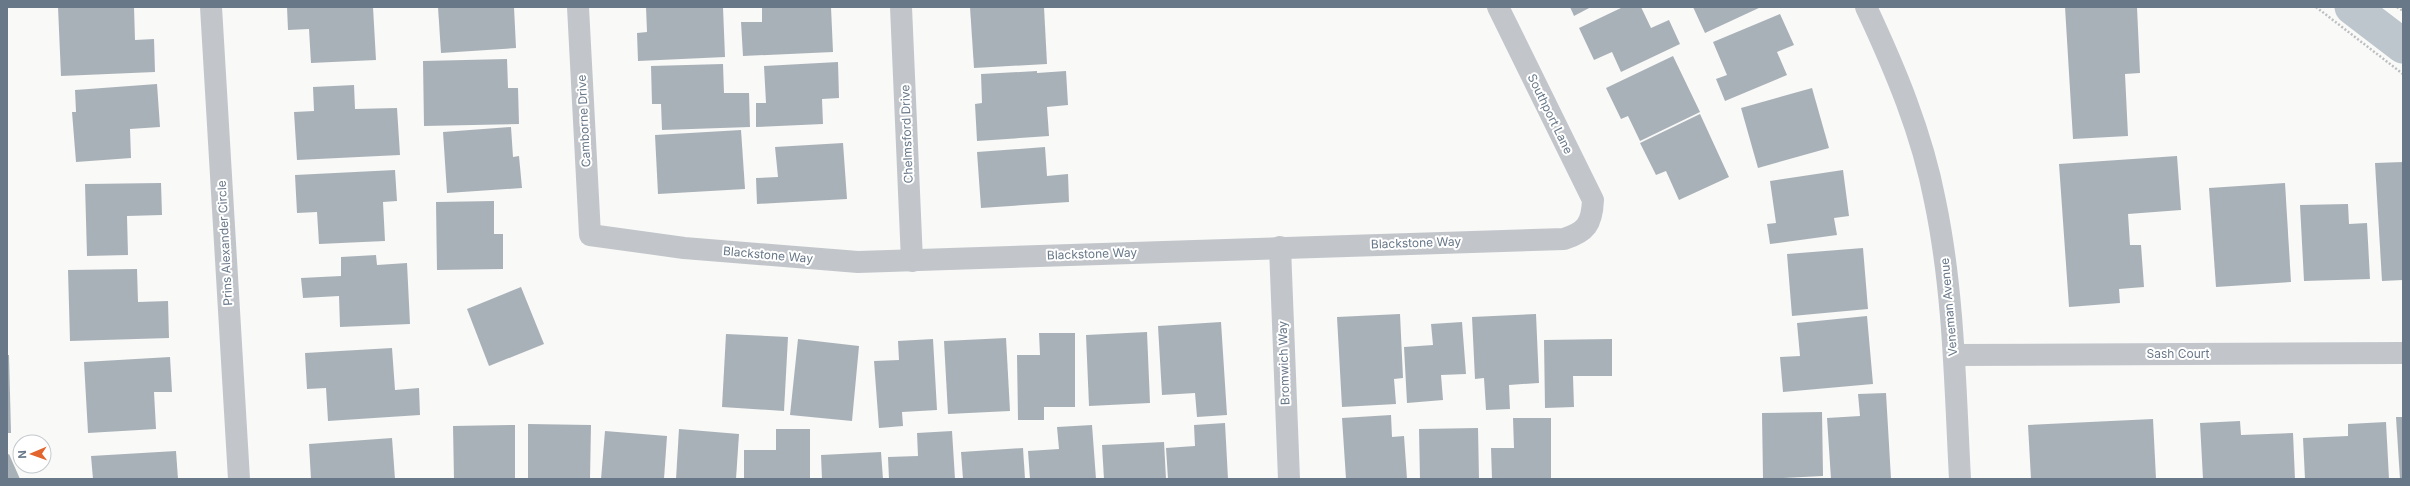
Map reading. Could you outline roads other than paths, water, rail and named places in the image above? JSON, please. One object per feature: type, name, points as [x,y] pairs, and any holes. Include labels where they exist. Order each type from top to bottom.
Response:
[{"type":"street","name":"Prins Alexander Circle","points":[[211,7],[239,479]]},
{"type":"street","name":"Camborne Drive","points":[[578,7],[590,235]]},
{"type":"street","name":"Chelmsford Drive","points":[[901,7],[912,261]]},
{"type":"street","name":"Southport Lane","points":[[1498,7],[1592,200],[1592,214],[1589,223]]},
{"type":"street","name":"Veneman Avenue","points":[[1866,7],[1891,62],[1918,137],[1935,200],[1947,269],[1954,355],[1960,479]]},
{"type":"street","name":"Blackstone Way","points":[[590,235],[684,248],[858,262],[1280,247],[1564,239],[1578,235],[1589,223]]},
{"type":"street","name":"Bromwich Way","points":[[1280,247],[1288,479]]},
{"type":"street","name":"Sash Court","points":[[1954,355],[2403,353]]},
{"type":"waterway","points":[[2352,7],[2403,46]]}]
